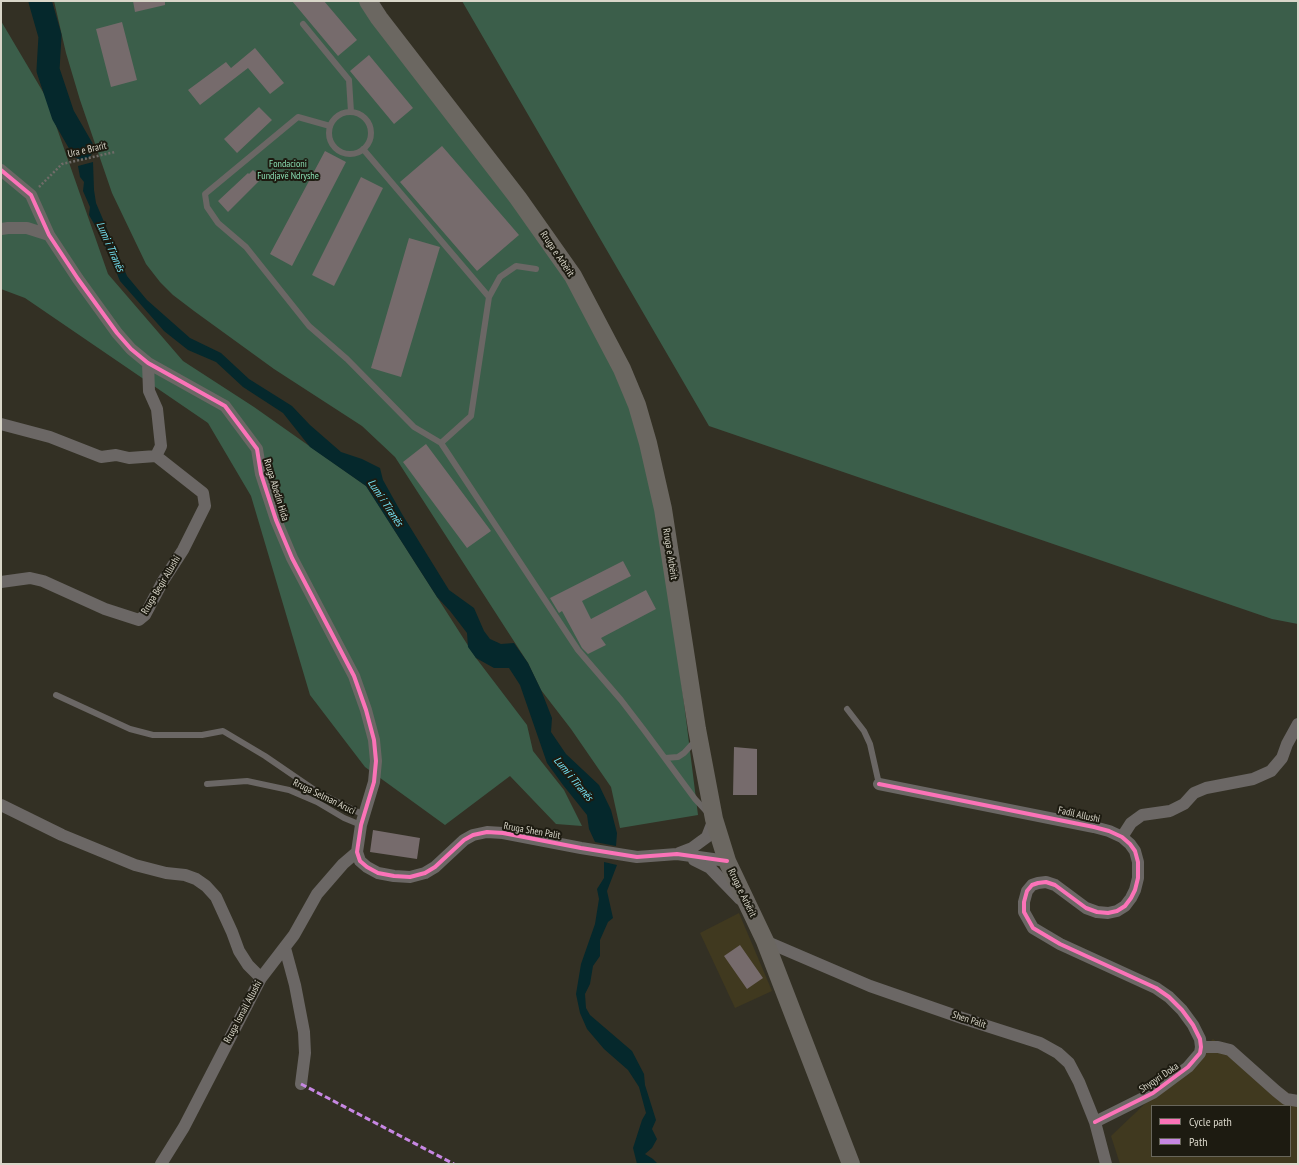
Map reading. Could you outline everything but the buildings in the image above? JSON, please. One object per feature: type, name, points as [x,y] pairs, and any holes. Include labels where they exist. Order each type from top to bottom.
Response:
[{"type":"main road","name":"Rruga e Arbërit","points":[[368,1],[379,18],[518,198],[568,270],[622,369],[637,405],[648,443],[663,509],[698,738],[714,819],[727,861],[765,941],[851,1164]]},
{"type":"street","name":"Rruga Abedin Hida","points":[[1,170],[31,195],[49,235],[78,279],[117,333],[131,349],[148,363],[225,406],[257,449],[261,474],[276,520],[292,558],[354,676],[366,710],[374,740],[376,761],[374,782],[362,820],[357,852]]},
{"type":"street","points":[[1,229],[27,228],[49,235]]},
{"type":"street","points":[[1,424],[50,436],[101,457],[116,455],[129,458],[156,456],[161,446],[157,409],[149,391],[148,363]]},
{"type":"street","name":"Rruga Beqir Allushi","points":[[1,582],[30,578],[106,609],[139,620],[145,615],[162,581],[183,550],[205,506],[203,493],[156,456]]},
{"type":"street","points":[[1122,837],[1131,823],[1142,815],[1170,811],[1184,804],[1194,793],[1206,788],[1253,779],[1271,771],[1282,758],[1287,744],[1298,724]]},
{"type":"street","name":"Fadil Allushi","points":[[879,784],[1064,820],[1109,831],[1122,837],[1130,844],[1135,852],[1138,862],[1138,878],[1135,890],[1125,906],[1113,912],[1097,912],[1086,908],[1055,885],[1046,882],[1038,882],[1032,885],[1027,891],[1024,902],[1024,912],[1033,928],[1042,934],[1060,944],[1142,980],[1169,997],[1182,1010],[1193,1025],[1200,1039],[1201,1047]]},
{"type":"street","points":[[1,805],[62,835],[135,864],[166,873],[185,874],[196,879],[206,886],[216,897],[239,951],[248,965],[261,978]]},
{"type":"street","points":[[678,854],[692,848],[707,837],[714,819]]},
{"type":"street","name":"Rruga Shen Palit","points":[[357,852],[360,861],[378,873],[410,877],[424,873],[435,867],[464,840],[473,835],[487,832],[503,833],[637,857],[678,854],[727,861]]},
{"type":"street","name":"Rruga Ismail Allushi","points":[[161,1164],[184,1127],[261,978],[294,935],[316,894],[343,864],[357,852]]},
{"type":"street","points":[[678,854],[710,868],[750,910]]},
{"type":"street","name":"Shen Palit","points":[[765,941],[870,986],[1040,1043],[1058,1052],[1069,1063],[1079,1082],[1095,1122],[1106,1164]]},
{"type":"street","points":[[285,948],[295,985],[304,1032],[305,1053],[301,1084]]},
{"type":"street","points":[[1201,1047],[1218,1047],[1230,1050],[1286,1099],[1298,1101]]},
{"type":"street","name":"Shyqyri Doka","points":[[1095,1122],[1153,1093],[1188,1067],[1200,1053],[1201,1047]]},
{"type":"lane","points":[[304,24],[348,80],[351,112]]},
{"type":"lane","points":[[351,112],[364,118],[369,123],[371,130],[368,144],[363,149],[350,154],[344,153],[333,146],[329,133],[333,120],[344,113],[351,112]]},
{"type":"lane","points":[[330,126],[298,117],[205,194],[207,207],[218,223],[246,246],[309,326],[347,359],[414,427],[441,443],[578,650],[621,700],[695,799],[714,819]]},
{"type":"lane","points":[[363,149],[489,297]]},
{"type":"lane","points":[[441,443],[471,416],[489,297],[500,277],[516,266],[536,269]]},
{"type":"lane","points":[[56,695],[130,729],[153,735],[202,735],[223,731],[362,820]]},
{"type":"lane","points":[[847,709],[864,731],[870,744],[879,784]]},
{"type":"lane","points":[[665,758],[678,757],[684,753],[698,738]]},
{"type":"lane","name":"Rruga Selman Aruci","points":[[207,784],[247,782],[289,790],[316,802],[344,818],[362,820]]},
{"type":"shaded area","points":[[739,913],[772,991],[735,1008],[700,933]]},
{"type":"shaded area","points":[[1213,1039],[1298,1100],[1298,1164],[1120,1164],[1111,1136]]},
{"type":"green space","name":"Fondacioni Fundjavë Ndryshe","points":[[54,1],[373,1],[571,278],[624,385],[655,497],[670,591],[698,815],[620,828],[611,787],[571,729],[541,690],[528,663],[395,457],[362,426],[274,369],[173,295],[160,282],[146,264],[112,193],[80,100],[66,53]]},
{"type":"green space","points":[[462,1],[1298,1],[1298,624],[1272,619],[709,426]]},
{"type":"green space","points":[[1,21],[46,97],[108,274],[183,361],[254,407],[366,486],[476,658],[527,725],[533,751],[564,790],[582,826],[556,824],[510,776],[445,825],[365,767],[310,695],[251,496],[208,423],[25,298],[1,289]]},
{"type":"water","points":[[93,162],[96,203],[127,276],[147,300],[190,338],[221,353],[249,379],[292,406],[310,425],[341,452],[362,459],[380,468],[383,480],[402,514],[449,590],[474,608],[484,631],[490,639],[501,644],[514,643],[528,663],[541,690],[552,718],[551,732],[566,754],[599,785],[611,810],[617,833],[616,846],[595,842],[589,829],[587,815],[547,763],[520,685],[509,668],[494,668],[476,658],[468,647],[467,633],[437,597],[366,486],[310,447],[283,413],[243,387],[216,362],[188,350],[164,331],[120,281],[102,238],[89,215],[90,207],[83,191],[84,182],[80,177],[78,166]]},
{"type":"water","points":[[604,862],[617,865],[607,891],[613,918],[608,922],[600,940],[600,956],[593,966],[590,984],[585,994],[586,1008],[590,1015],[632,1051],[644,1074],[645,1085],[656,1120],[652,1129],[657,1139],[652,1148],[645,1154],[658,1164],[637,1164],[633,1148],[642,1120],[646,1113],[639,1087],[628,1070],[604,1049],[587,1029],[580,1013],[576,994],[581,964],[595,924],[599,899],[597,889],[604,878]]},
{"type":"waterway","name":"Lumi i Tiranës","points":[[40,1],[50,36],[48,70],[63,115],[82,148]]},
{"type":"marked path","points":[[301,1084],[454,1164]]},
{"type":"cycle path","points":[[1,170],[31,195],[49,235],[78,279],[117,333],[131,349],[148,363],[225,406],[257,449],[261,474],[276,520],[292,558],[354,676],[366,710],[374,740],[376,761],[374,782],[361,825],[357,852],[360,861],[378,873],[410,877],[425,873],[435,867],[464,840],[473,835],[487,832],[503,833],[637,857],[677,854],[727,861]]},
{"type":"cycle path","points":[[879,784],[1094,827],[1109,831],[1122,837],[1135,851],[1138,862],[1138,878],[1135,890],[1125,906],[1117,911],[1108,913],[1097,912],[1086,908],[1055,885],[1046,882],[1032,885],[1027,891],[1024,902],[1024,912],[1033,928],[1060,944],[1156,988],[1169,997],[1182,1010],[1193,1025],[1200,1039],[1200,1053],[1188,1067],[1153,1093],[1095,1122]]}]
